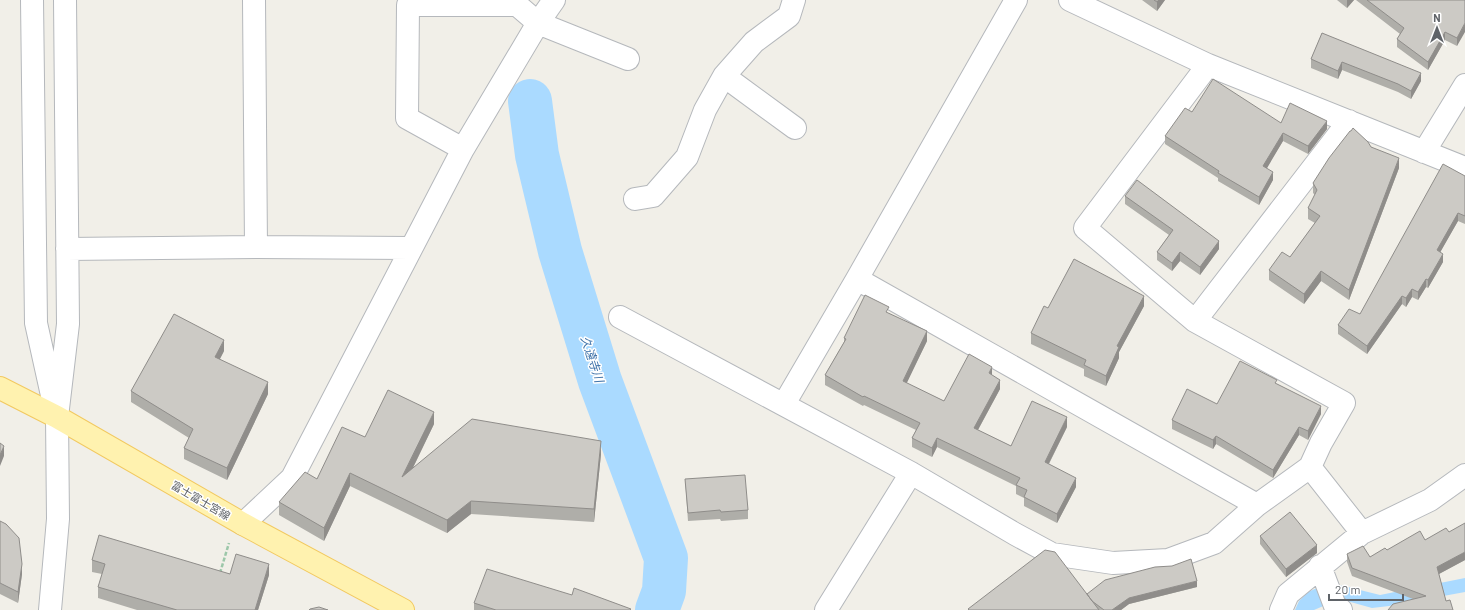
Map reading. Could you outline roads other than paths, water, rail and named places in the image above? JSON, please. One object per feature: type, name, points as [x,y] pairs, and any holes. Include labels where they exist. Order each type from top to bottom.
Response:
[{"type":"main road","name":"富士富士宮線","points":[[0,388],[57,417],[244,524],[403,610]]},
{"type":"street","points":[[32,0],[36,323],[57,417]]},
{"type":"street","points":[[50,610],[58,519],[57,417],[68,324],[65,0]]},
{"type":"street","points":[[254,0],[256,247]]},
{"type":"street","points":[[244,524],[292,478],[410,248],[463,149],[538,23],[554,0]]},
{"type":"street","points":[[635,199],[653,196],[687,157],[705,110],[724,76],[754,42],[789,16],[794,0]]},
{"type":"street","points":[[784,404],[1016,0]]},
{"type":"street","points":[[1070,0],[1208,65],[1465,168]]},
{"type":"street","points":[[463,149],[407,118],[408,5],[517,5],[538,23],[628,59]]},
{"type":"street","points":[[620,317],[911,473],[1052,554],[1113,563],[1168,560],[1214,543],[1257,505],[1310,467],[1321,443],[1344,403],[1195,320],[1085,228],[1208,65]]},
{"type":"street","points":[[724,76],[795,128]]},
{"type":"street","points":[[1424,152],[1465,85]]},
{"type":"street","points":[[1195,320],[1349,121]]},
{"type":"street","points":[[67,249],[256,247],[410,248]]},
{"type":"street","points":[[857,279],[1257,505]]},
{"type":"street","points":[[1310,467],[1362,533]]},
{"type":"street","points":[[826,610],[911,473]]},
{"type":"street","points":[[1281,610],[1288,594],[1322,572],[1362,533],[1430,500],[1465,475]]},
{"type":"street","points":[[1322,572],[1338,608]]},
{"type":"water","points":[[1465,578],[1465,592],[1372,608],[1347,601],[1335,601],[1314,610],[1295,610],[1299,601],[1308,592],[1326,584],[1344,586],[1380,595]]},
{"type":"waterway","name":"久遠寺川","points":[[530,101],[537,155],[560,251],[600,381],[666,558],[664,591],[657,610]]}]
